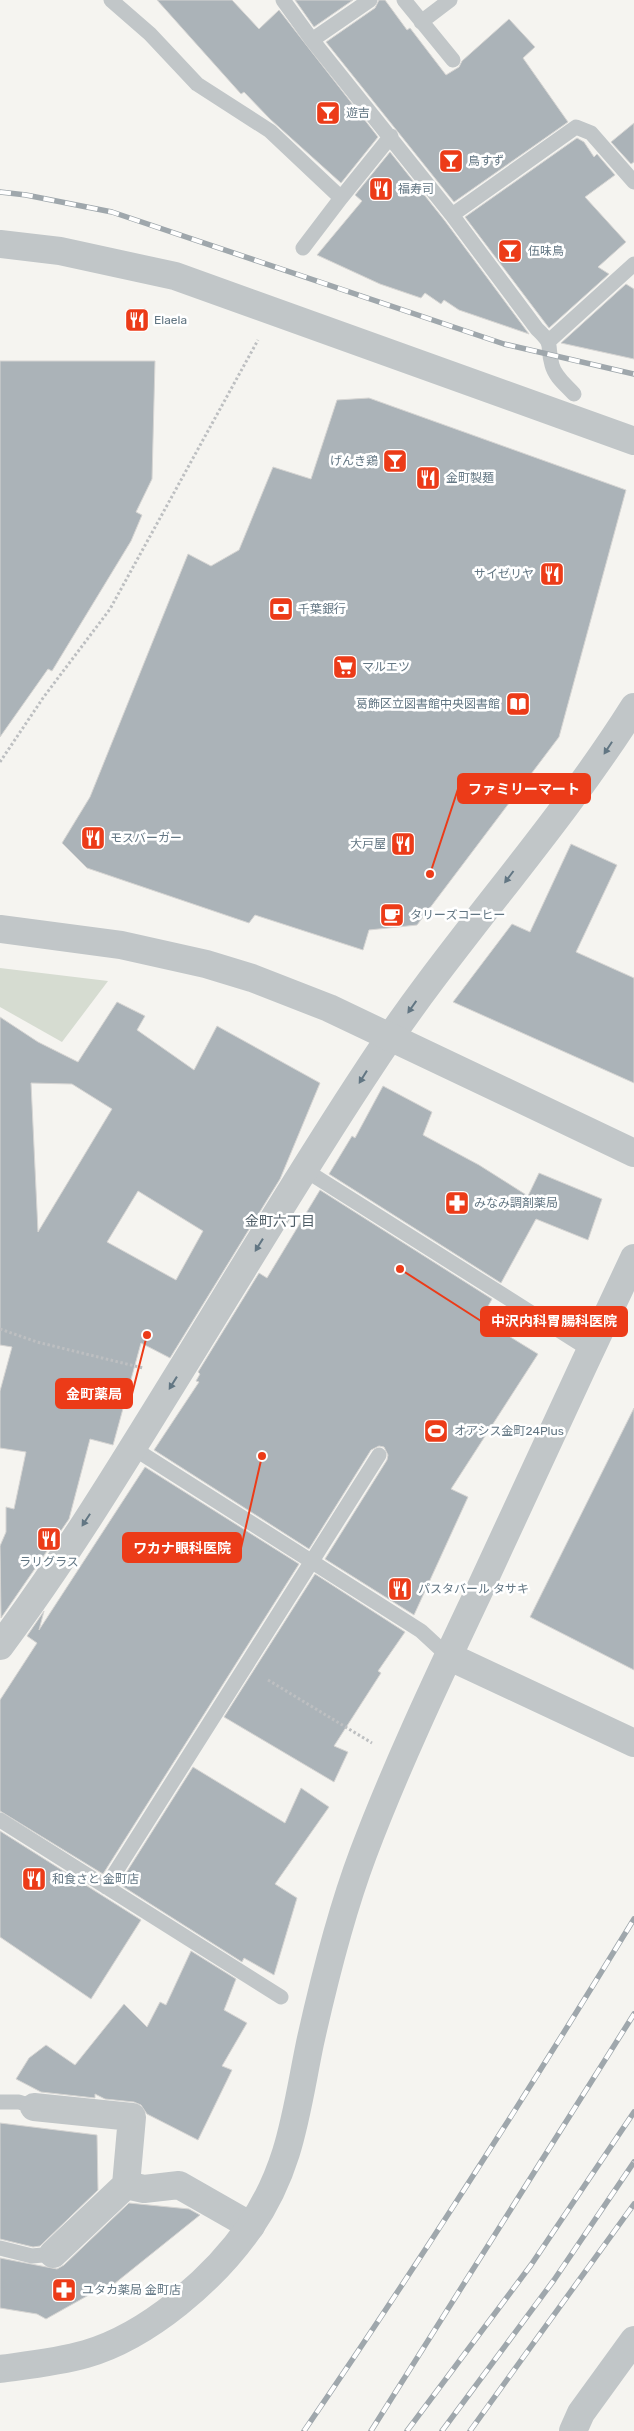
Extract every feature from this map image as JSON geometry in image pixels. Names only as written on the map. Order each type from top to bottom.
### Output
[{"type":"street","points":[[0,244],[60,251],[175,276],[634,441]]},
{"type":"street","points":[[0,1646],[37,1597],[133,1448],[369,1068],[605,754],[634,707]]},
{"type":"street","points":[[0,929],[121,945],[206,964],[252,978],[329,1008],[634,1153]]},
{"type":"street","points":[[0,2369],[36,2364],[88,2353],[125,2338],[180,2301],[230,2254],[251,2226],[273,2188],[295,2127],[310,2043],[329,1966],[361,1858],[448,1656],[634,1258]]},
{"type":"street","points":[[448,1656],[634,1744]]},
{"type":"street","points":[[34,2107],[132,2117],[126,2185],[53,2254]]},
{"type":"street","points":[[126,2185],[144,2189],[179,2185],[251,2226]]},
{"type":"street","points":[[573,2431],[581,2413],[634,2340]]},
{"type":"lane","points":[[111,0],[150,34],[197,84],[270,132],[340,198]]},
{"type":"lane","points":[[283,0],[312,40],[391,136],[452,215],[537,329],[549,341],[552,367],[559,379],[574,394]]},
{"type":"lane","points":[[312,40],[370,0]]},
{"type":"lane","points":[[404,0],[453,60]]},
{"type":"lane","points":[[422,22],[450,0]]},
{"type":"lane","points":[[452,215],[576,127],[591,133],[634,182]]},
{"type":"lane","points":[[302,248],[391,136]]},
{"type":"lane","points":[[549,341],[634,264]]},
{"type":"lane","points":[[305,1170],[590,1350]]},
{"type":"lane","points":[[133,1448],[421,1631],[448,1656]]},
{"type":"lane","points":[[106,1887],[379,1455]]},
{"type":"lane","points":[[0,1820],[281,1997]]},
{"type":"lane","points":[[0,2102],[19,2102],[34,2107]]},
{"type":"lane","points":[[0,2248],[32,2256],[53,2254]]},
{"type":"path","points":[[0,762],[43,698],[110,610],[275,312]]},
{"type":"path","points":[[0,1329],[109,1361],[178,1375]]},
{"type":"path","points":[[246,1666],[372,1743]]},
{"type":"shaded area","points":[[0,968],[108,981],[62,1042],[0,1007]]},
{"type":"building","points":[[157,0],[232,0],[259,29],[279,10],[378,137],[341,183],[270,119],[244,92],[241,94]]},
{"type":"building","points":[[295,0],[353,0],[314,27]]},
{"type":"building","points":[[379,0],[385,0],[407,30],[410,28],[446,75],[459,67],[462,61],[509,19],[535,47],[523,58],[568,122],[454,202],[326,42],[375,8]]},
{"type":"building","points":[[634,123],[634,162],[631,164],[611,142]]},
{"type":"building","points":[[577,138],[584,142],[594,157],[597,154],[615,175],[585,197],[626,242],[598,267],[609,274],[549,328],[465,217]]},
{"type":"building","points":[[390,152],[445,221],[529,334],[459,310],[444,300],[441,304],[425,293],[421,298],[380,284],[317,255],[362,201],[355,195]]},
{"type":"building","points":[[626,284],[634,289],[634,359],[561,343]]},
{"type":"building","points":[[0,361],[155,361],[152,479],[136,512],[142,515],[131,541],[52,671],[48,669],[0,737]]},
{"type":"building","points":[[369,398],[626,490],[559,737],[417,925],[369,930],[363,950],[255,915],[249,923],[87,868],[62,843],[90,797],[188,554],[211,566],[239,550],[273,467],[311,479],[337,400]]},
{"type":"building","points":[[571,844],[617,865],[576,952],[634,978],[634,1083],[453,1002],[512,924],[530,932]]},
{"type":"building","points":[[117,1002],[145,1016],[137,1030],[194,1070],[217,1026],[320,1083],[280,1179],[170,1358],[141,1343],[113,1445],[90,1439],[69,1519],[1,1618],[0,1546],[6,1532],[6,1507],[14,1509],[26,1452],[0,1448],[0,1391],[12,1347],[0,1345],[0,1017],[38,1042],[78,1062]],"holes":[[[31,1083],[72,1084],[112,1109],[38,1232]],[[138,1191],[203,1231],[176,1280],[107,1242]]]},
{"type":"building","points":[[383,1086],[432,1112],[423,1135],[479,1165],[528,1196],[539,1173],[602,1199],[588,1240],[536,1219],[501,1283],[329,1174],[352,1136],[355,1138]]},
{"type":"building","points":[[320,1190],[492,1299],[481,1319],[538,1354],[451,1489],[468,1497],[414,1615],[325,1559],[387,1460],[388,1455],[384,1447],[379,1446],[371,1450],[309,1549],[154,1450],[199,1382],[196,1381],[200,1374],[198,1372],[259,1273],[267,1278]]},
{"type":"building","points":[[634,1408],[634,1670],[530,1617]]},
{"type":"building","points":[[145,1467],[299,1564],[103,1874],[0,1811],[0,1700],[37,1643],[27,1636],[44,1611],[39,1630]]},
{"type":"building","points":[[315,1574],[405,1632],[378,1671],[381,1673],[334,1746],[348,1752],[334,1782],[224,1717]]},
{"type":"building","points":[[193,1767],[285,1823],[301,1788],[329,1807],[275,1884],[297,1898],[274,1975],[244,1958],[242,1962],[119,1884]]},
{"type":"building","name":"和食さと 金町店","points":[[0,1831],[141,1920],[91,1999],[0,1937]]},
{"type":"building","points":[[191,1951],[236,1979],[224,2010],[247,2023],[222,2066],[232,2070],[198,2140],[147,2114],[141,2105],[134,2102],[105,2099],[95,2094],[95,2098],[41,2092],[16,2079],[29,2058],[46,2045],[75,2065],[124,2004],[147,2027],[160,2002],[166,2005]]},
{"type":"building","points":[[0,2123],[97,2135],[98,2190],[40,2246],[33,2247],[0,2239]]},
{"type":"building","points":[[129,2203],[189,2209],[200,2215],[109,2288],[103,2287],[46,2319],[37,2314],[0,2308],[0,2258],[57,2269],[64,2265]]},
{"type":"railway","points":[[0,192],[26,195],[112,212],[504,344],[634,374]]},
{"type":"railway","points":[[304,2431],[472,2177],[634,1919]]},
{"type":"railway","points":[[371,2431],[634,2014]]},
{"type":"railway","points":[[407,2431],[531,2265],[634,2112]]},
{"type":"railway","points":[[442,2431],[554,2280],[634,2162]]},
{"type":"railway","points":[[470,2431],[634,2204]]},
{"type":"place","name":"遊吉","points":[[328,113]]},
{"type":"place","name":"鳥すず","points":[[451,161]]},
{"type":"place","name":"福寿司","points":[[381,189]]},
{"type":"place","name":"伍味鳥","points":[[510,251]]},
{"type":"place","name":"Elaela","points":[[137,320]]},
{"type":"place","name":"げんき鶏","points":[[395,461]]},
{"type":"place","name":"金町製麺","points":[[428,478]]},
{"type":"place","name":"サイゼリヤ","points":[[552,574]]},
{"type":"place","name":"千葉銀行","points":[[281,609]]},
{"type":"place","name":"マルエツ","points":[[345,667]]},
{"type":"place","name":"葛飾区立図書館中央図書館","points":[[518,704]]},
{"type":"place","name":"モスバーガー","points":[[93,838]]},
{"type":"place","name":"大戸屋","points":[[403,844]]},
{"type":"place","name":"ファミリーマート","points":[[430,874]]},
{"type":"place","name":"タリーズコーヒー","points":[[392,915]]},
{"type":"place","name":"みなみ調剤薬局","points":[[457,1203]]},
{"type":"place","name":"中沢内科胃腸科医院","points":[[400,1269]]},
{"type":"place","name":"金町薬局","points":[[147,1335]]},
{"type":"place","name":"オアシス金町24Plus","points":[[436,1431]]},
{"type":"place","name":"ワカナ眼科医院","points":[[262,1456]]},
{"type":"place","name":"ラリグラス","points":[[49,1539]]},
{"type":"place","name":"パスタバール タサキ","points":[[400,1589]]},
{"type":"place","name":"和食さと 金町店","points":[[34,1879]]},
{"type":"place","name":"ユタカ薬局 金町店","points":[[64,2290]]},
{"type":"district","name":"金町六丁目","points":[[280,1221]]}]
